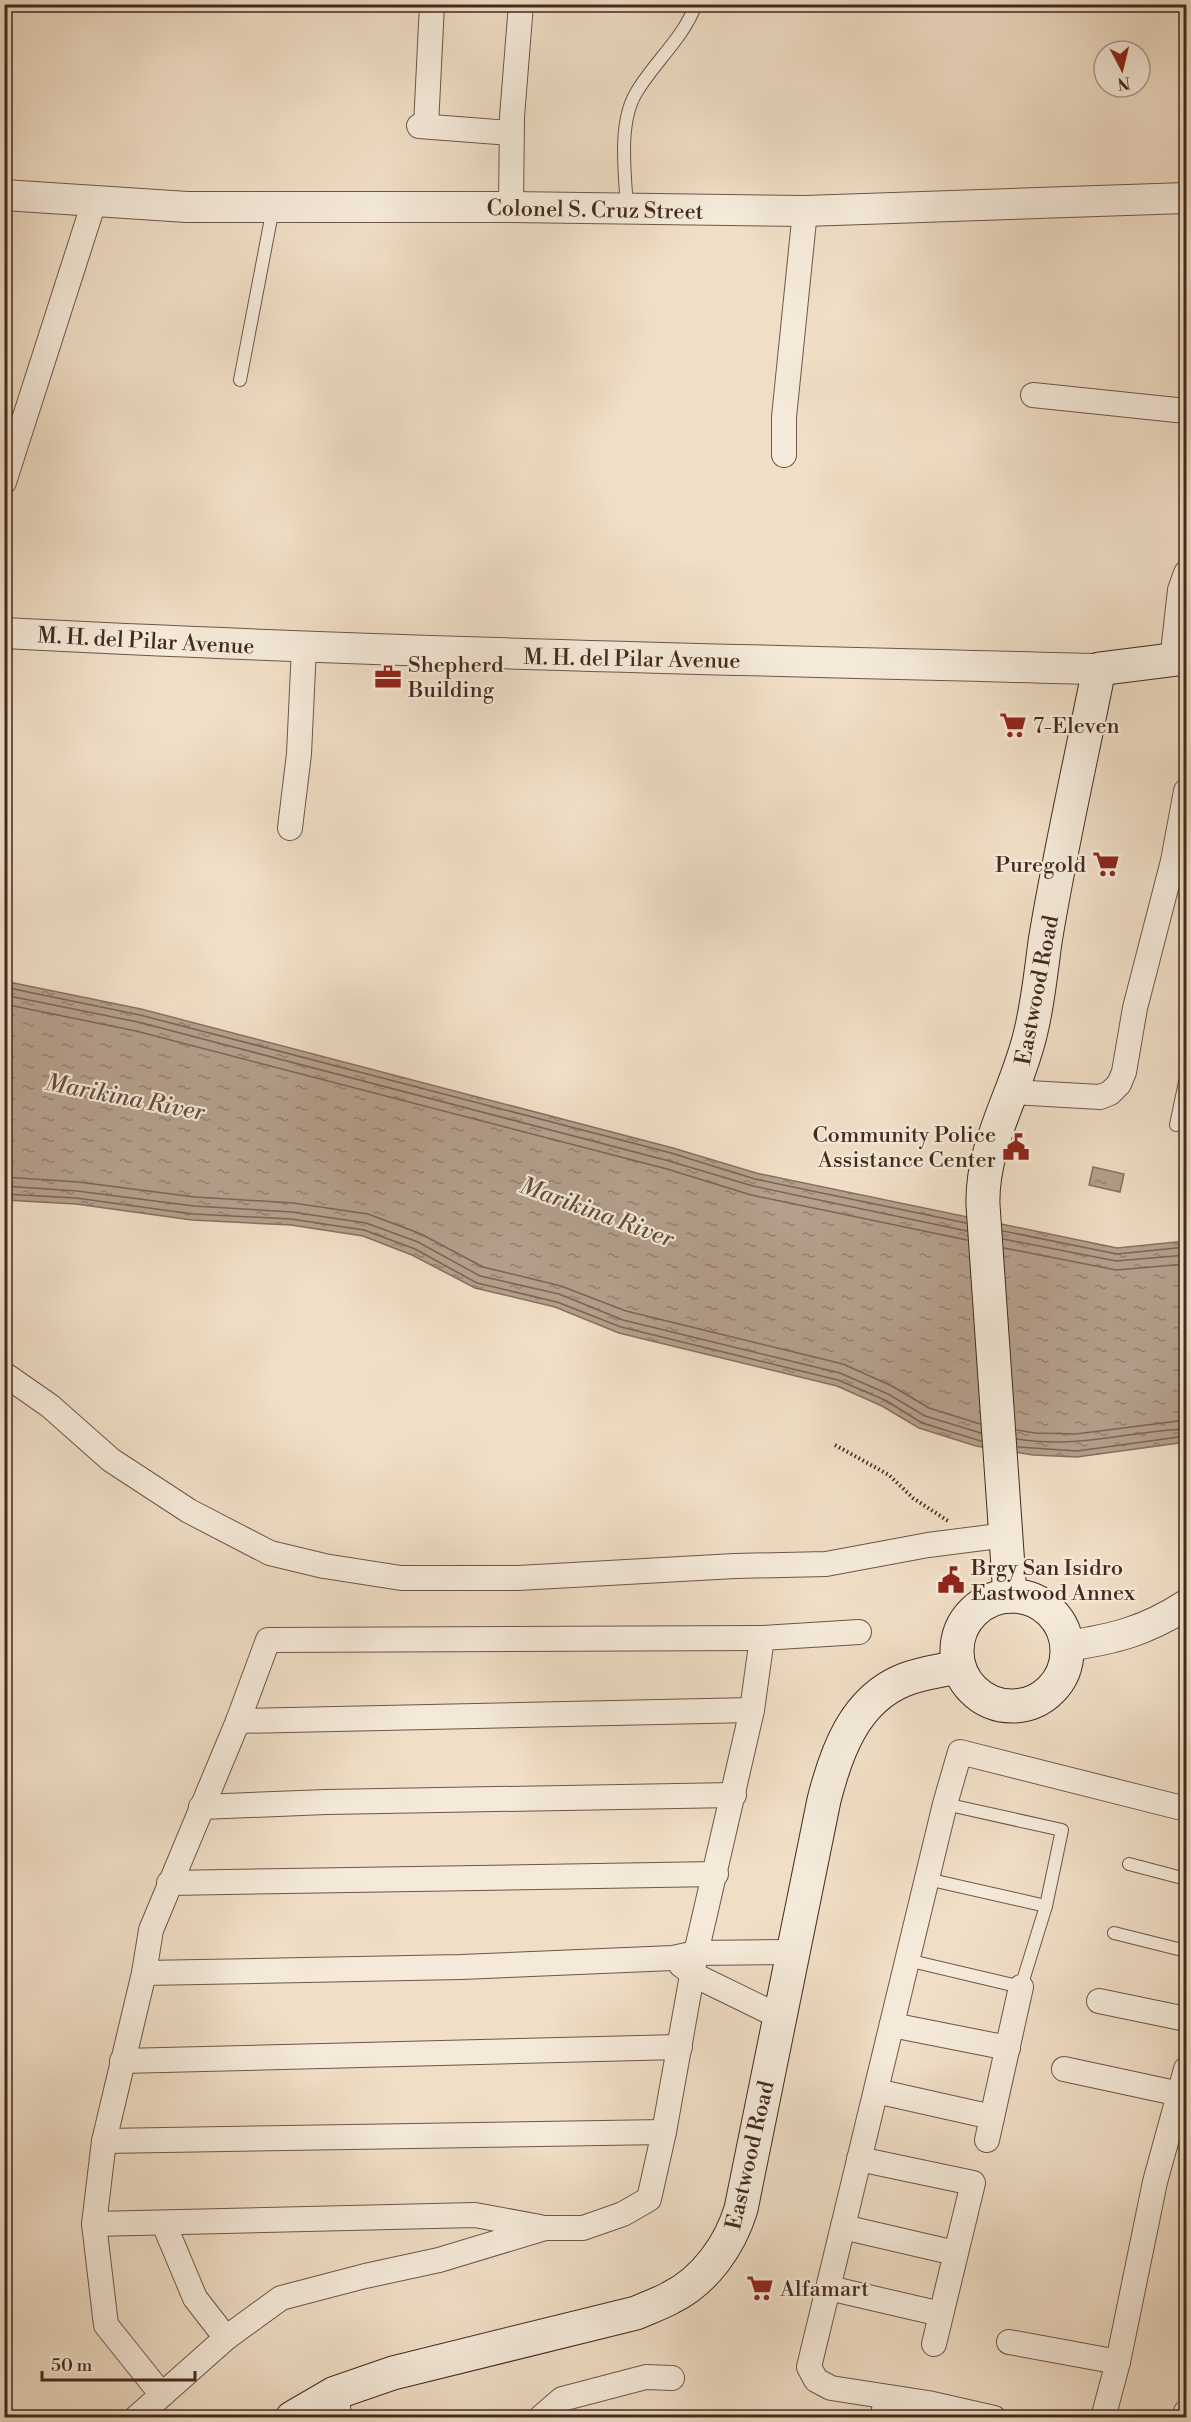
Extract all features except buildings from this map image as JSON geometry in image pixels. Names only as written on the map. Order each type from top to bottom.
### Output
[{"type":"main road","name":"M. H. del Pilar Avenue","points":[[1099,669],[1179,660]]},
{"type":"main road","name":"Eastwood Road","points":[[1011,1596],[983,1205],[983,1176],[986,1161],[1013,1092],[1031,1032],[1048,930],[1099,669]]},
{"type":"main road","points":[[1011,1596],[1037,1602],[1049,1610],[1058,1620],[1067,1646],[1063,1674],[1055,1686],[1033,1703],[1019,1706],[1004,1706],[978,1695],[968,1686],[958,1667],[957,1643],[961,1629],[970,1616],[988,1602],[1011,1596]]},
{"type":"main road","name":"Eastwood Road","points":[[292,2418],[337,2405],[393,2373],[636,2313],[672,2298],[693,2283],[723,2249],[734,2231],[747,2183],[824,1800],[832,1768],[845,1736],[867,1707],[885,1691],[903,1680],[958,1667]]},
{"type":"street","points":[[432,4],[422,126],[511,133]]},
{"type":"street","points":[[511,207],[511,133],[521,4]]},
{"type":"street","name":"Colonel S. Cruz Street","points":[[4,195],[95,199],[187,207],[511,207],[805,211],[1186,198]]},
{"type":"street","points":[[4,482],[95,199]]},
{"type":"street","points":[[784,455],[784,417],[790,376],[805,211]]},
{"type":"street","points":[[1034,395],[1186,411]]},
{"type":"street","points":[[1179,660],[1180,590],[1186,573]]},
{"type":"street","name":"M. H. del Pilar Avenue","points":[[4,633],[304,647],[1099,669]]},
{"type":"street","points":[[290,828],[299,754],[304,647]]},
{"type":"street","points":[[1013,1092],[1100,1097],[1110,1093],[1119,1084],[1124,1072],[1135,1008],[1173,861],[1186,791]]},
{"type":"street","points":[[4,1374],[50,1406],[111,1460],[189,1511],[270,1553],[324,1566],[401,1578],[518,1578],[735,1566],[826,1564],[928,1545],[1006,1535]]},
{"type":"street","points":[[1067,1646],[1126,1636],[1149,1627],[1186,1605]]},
{"type":"street","points":[[162,2395],[106,2325],[93,2224],[104,2141],[144,1973],[151,1930],[238,1721],[268,1640],[762,1638],[859,1632]]},
{"type":"street","points":[[93,2224],[475,2215],[544,2228],[583,2228],[624,2214],[649,2199],[664,2132],[695,1964],[752,1710],[762,1638]]},
{"type":"street","points":[[238,1721],[752,1710]]},
{"type":"street","points":[[994,2418],[885,2407],[831,2388],[816,2380],[809,2367],[945,1804],[960,1752],[1186,1809]]},
{"type":"street","points":[[201,1807],[338,1802],[734,1795]]},
{"type":"street","points":[[169,1884],[716,1874]]},
{"type":"street","points":[[695,1964],[792,1952]]},
{"type":"street","points":[[144,1973],[461,1967],[673,1958],[695,1964],[780,2018]]},
{"type":"street","points":[[876,2091],[989,2128],[1021,1987]]},
{"type":"street","points":[[1099,2001],[1186,2019]]},
{"type":"street","points":[[892,2025],[1008,2048]]},
{"type":"street","points":[[122,2061],[680,2047]]},
{"type":"street","points":[[1064,2069],[1180,2094]]},
{"type":"street","points":[[1103,2418],[1118,2362],[1141,2244],[1186,2070]]},
{"type":"street","points":[[104,2141],[664,2132]]},
{"type":"street","points":[[859,2159],[973,2183],[934,2344]]},
{"type":"street","points":[[164,2224],[195,2298],[226,2338]]},
{"type":"street","points":[[843,2227],[955,2253]]},
{"type":"street","points":[[136,2418],[226,2338],[281,2298],[439,2260],[544,2228]]},
{"type":"street","points":[[829,2288],[941,2314]]},
{"type":"street","points":[[1009,2342],[1118,2362]]},
{"type":"street","points":[[540,2418],[562,2399],[646,2377],[672,2378]]},
{"type":"street","points":[[1185,2418],[1186,2412]]},
{"type":"lane","points":[[628,209],[624,153],[630,106],[634,95],[672,46],[696,4]]},
{"type":"lane","points":[[240,380],[273,207]]},
{"type":"lane","points":[[1176,1125],[1186,1077]]},
{"type":"lane","points":[[907,1960],[1021,1987],[1046,1906],[1062,1830],[945,1804]]},
{"type":"lane","points":[[1129,1864],[1186,1879]]},
{"type":"lane","points":[[927,1879],[1046,1906]]},
{"type":"lane","points":[[1114,1933],[1186,1951]]},
{"type":"path","points":[[835,1445],[889,1475],[913,1498],[951,1522]]},
{"type":"water","name":"Marikina River","points":[[4,981],[141,1009],[673,1148],[756,1173],[1117,1248],[1186,1241],[1186,1442],[1077,1457],[1033,1455],[976,1446],[919,1428],[882,1406],[837,1386],[619,1333],[555,1307],[475,1288],[412,1255],[363,1236],[291,1225],[192,1220],[76,1204],[5,1200]]},
{"type":"water","points":[[1093,1167],[1124,1174],[1120,1192],[1089,1185]]},
{"type":"place","name":"Shepherd Building","points":[[388,677]]},
{"type":"place","name":"7-Eleven","points":[[1013,725]]},
{"type":"place","name":"Puregold","points":[[1106,864]]},
{"type":"place","name":"Community Police Assistance Center","points":[[1016,1147]]},
{"type":"place","name":"Brgy San Isidro Eastwood Annex","points":[[951,1580]]},
{"type":"place","name":"Alfamart","points":[[760,2288]]}]
